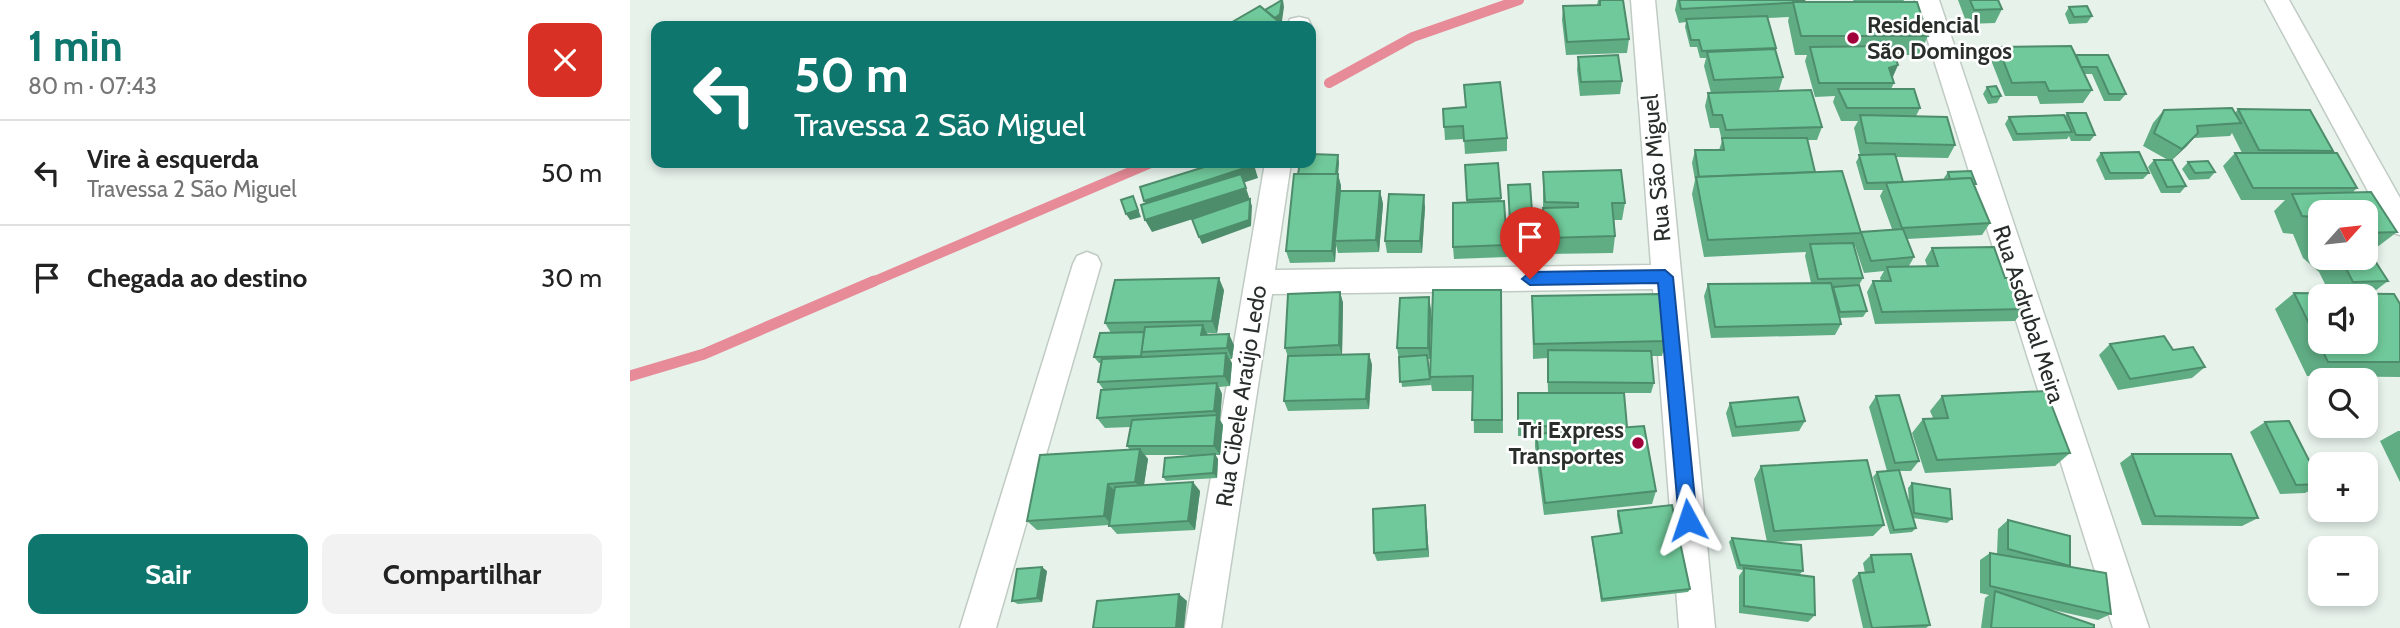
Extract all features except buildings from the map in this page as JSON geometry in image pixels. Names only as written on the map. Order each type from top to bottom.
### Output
[{"type":"street","name":"Rua São Miguel","points":[[1643,0],[1665,277],[1698,628]]},
{"type":"street","name":"Rua Asdrubal Meira","points":[[1927,0],[2131,628]]},
{"type":"street","points":[[2277,0],[2400,224]]},
{"type":"street","name":"Rua Cibele Araújo Ledo","points":[[1203,628],[1277,168]]},
{"type":"street","points":[[978,628],[1087,264]]},
{"type":"street","points":[[1260,282],[1665,277]]},
{"type":"waterway","points":[[1329,83],[1413,37],[1519,0]]},
{"type":"waterway","points":[[870,283],[1139,168]]},
{"type":"waterway","points":[[630,376],[704,354],[874,281]]},
{"type":"place","name":"Residencial São Domingos","points":[[1853,38]]},
{"type":"place","name":"Tri Express Transportes","points":[[1638,443]]},
{"type":"route","points":[[1530,279],[1665,277],[1688,520]]}]
